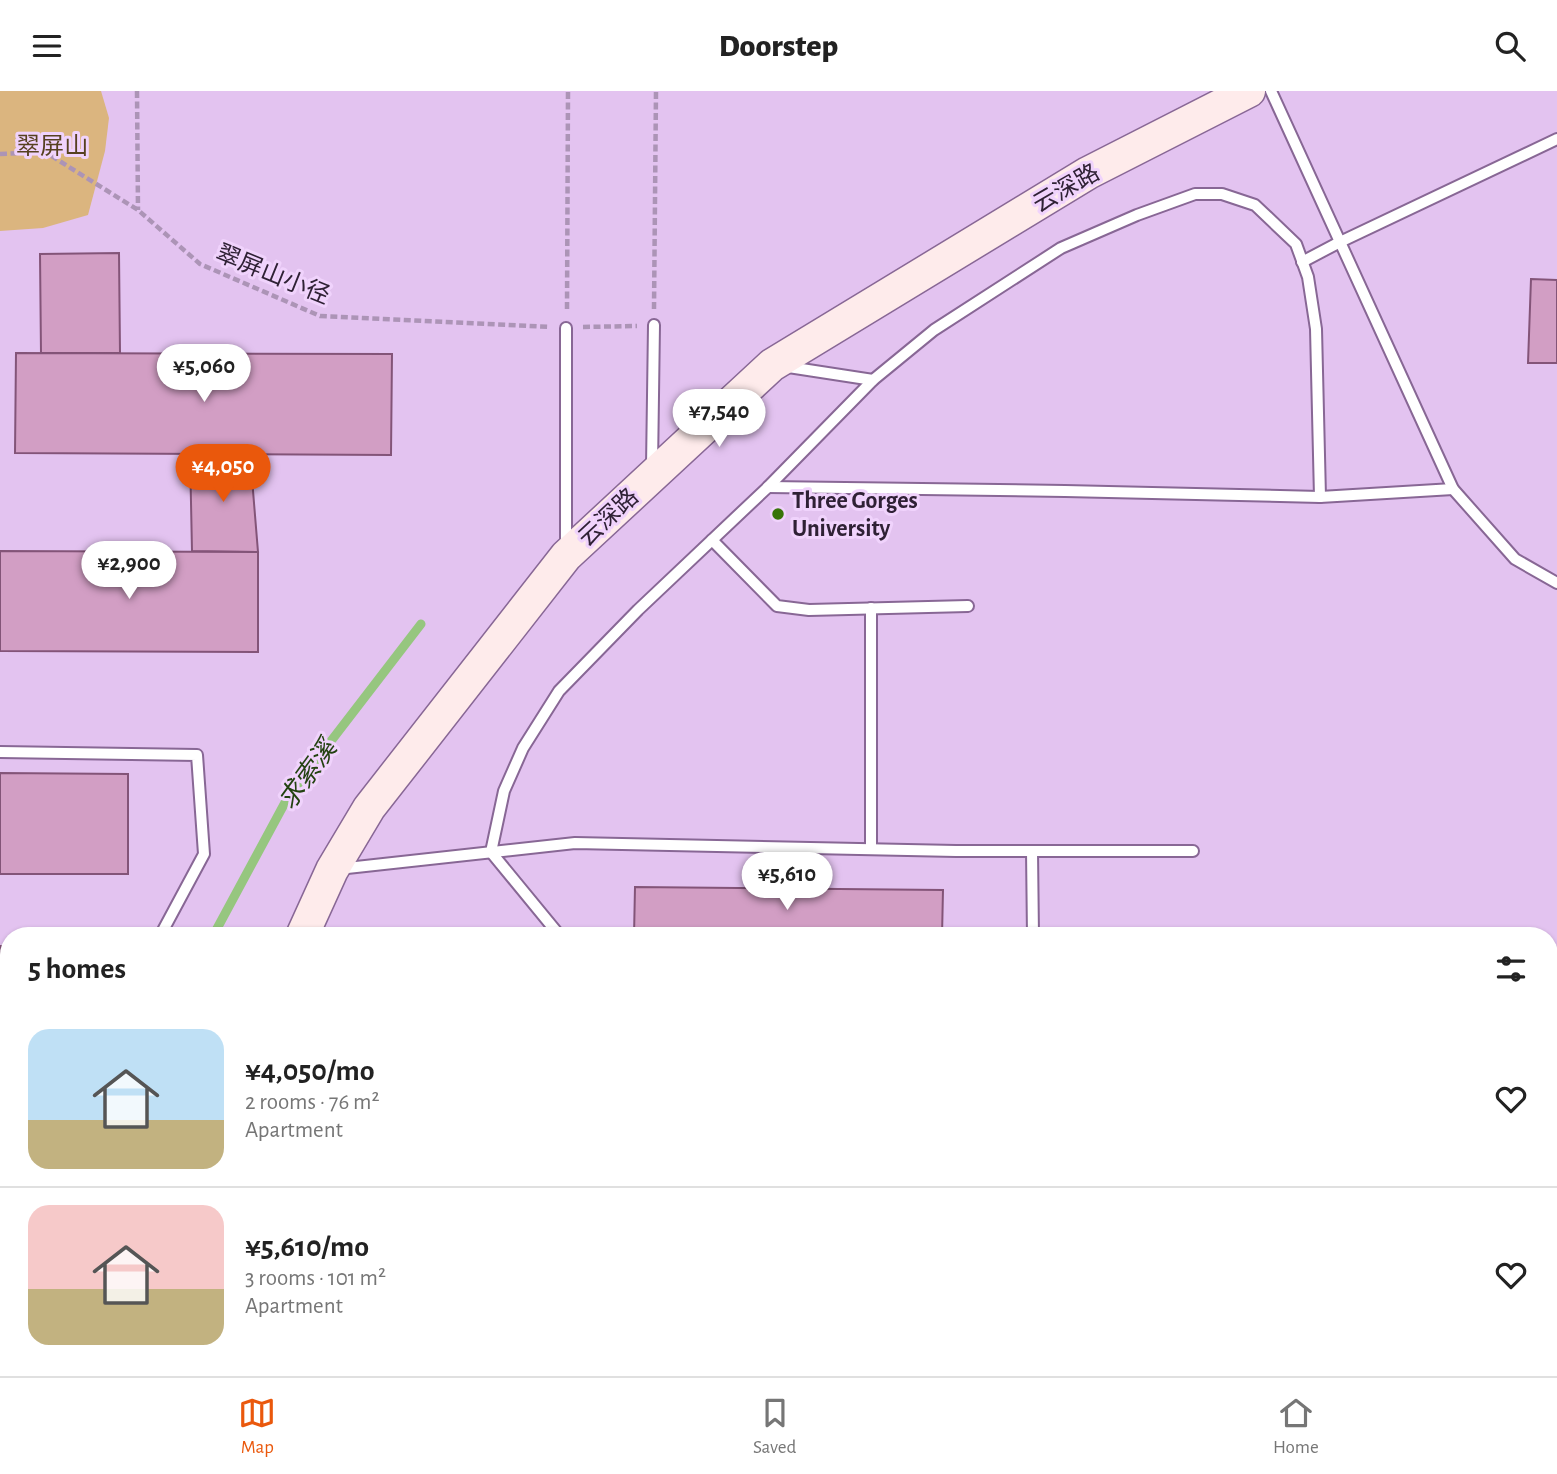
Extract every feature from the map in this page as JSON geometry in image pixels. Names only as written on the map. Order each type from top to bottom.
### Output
[{"type":"street","name":"云深路","points":[[306,927],[332,870],[369,808],[566,556],[772,365],[1088,173],[1249,91]]},
{"type":"lane","points":[[1271,91],[1452,489],[1515,559],[1557,583]]},
{"type":"lane","points":[[1302,262],[1557,139]]},
{"type":"lane","points":[[491,852],[504,791],[523,748],[559,691],[638,610],[768,487],[873,380],[934,330],[1061,248],[1137,215],[1195,194],[1222,194],[1255,205],[1296,244],[1308,277],[1316,329],[1320,497]]},
{"type":"lane","points":[[652,475],[654,325]]},
{"type":"lane","points":[[566,328],[566,556]]},
{"type":"lane","points":[[772,365],[873,380]]},
{"type":"lane","points":[[768,487],[1320,497],[1452,489]]},
{"type":"lane","points":[[712,540],[777,607],[808,610],[968,605]]},
{"type":"lane","points":[[871,608],[871,849]]},
{"type":"lane","points":[[0,751],[197,755],[204,853],[165,927]]},
{"type":"lane","points":[[332,870],[575,843],[871,849],[1193,851]]},
{"type":"lane","points":[[1032,851],[1033,927]]},
{"type":"lane","points":[[491,852],[553,927]]},
{"type":"path","points":[[137,91],[138,210]]},
{"type":"path","points":[[566,328],[568,91]]},
{"type":"path","points":[[654,325],[656,91]]},
{"type":"path","name":"翠屏山小径","points":[[0,154],[46,152],[138,210],[200,264],[320,316],[566,328],[654,325]]},
{"type":"shaded area","name":"Three Gorges University","points":[[0,91],[1557,91],[1557,927],[0,927]]},
{"type":"green space","name":"翠屏山","points":[[0,91],[101,91],[109,118],[105,151],[88,215],[43,228],[0,231]]},
{"type":"building","points":[[119,253],[120,353],[41,353],[40,254]]},
{"type":"building","points":[[1531,279],[1557,280],[1557,363],[1528,363]]},
{"type":"building","points":[[16,353],[392,354],[391,455],[15,453]]},
{"type":"building","points":[[190,454],[250,454],[258,552],[192,551]]},
{"type":"building","points":[[0,551],[258,552],[258,652],[0,651]]},
{"type":"building","points":[[0,773],[128,774],[128,874],[0,874]]},
{"type":"building","points":[[635,887],[943,890],[942,927],[634,927]]},
{"type":"waterway","name":"求索溪","points":[[218,927],[288,797],[421,624]]},
{"type":"place","name":"Three Gorges University","points":[[778,514]]}]
